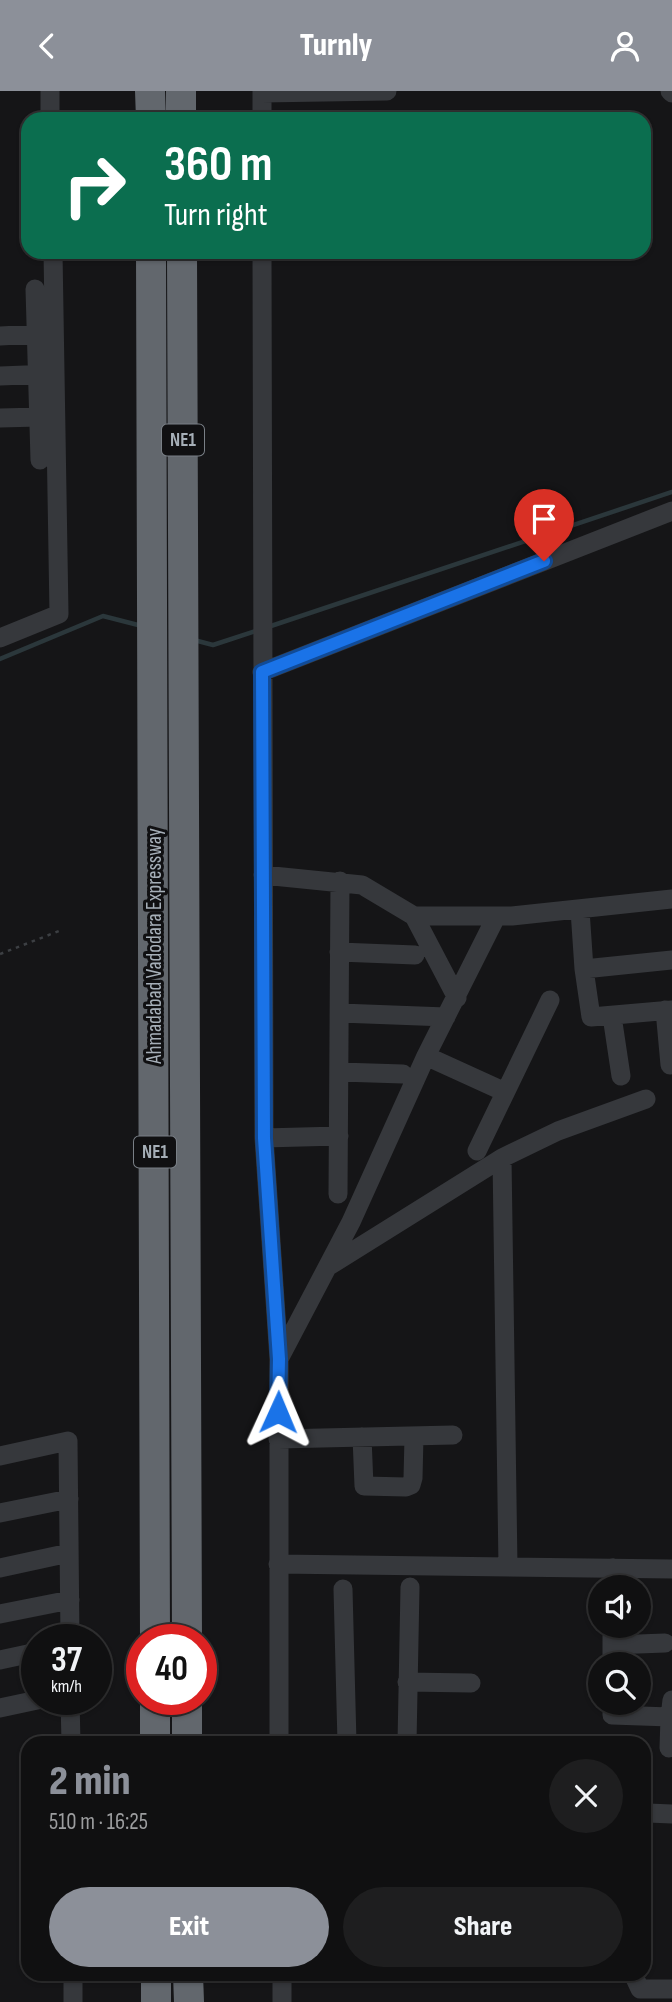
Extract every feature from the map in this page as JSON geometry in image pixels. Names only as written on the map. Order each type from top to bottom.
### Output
[{"type":"highway","points":[[150,91],[150,112]]},
{"type":"highway","points":[[181,91],[181,112]]},
{"type":"highway","name":"Ahmadabad Vadodara Expressway","points":[[151,259],[155,1624]]},
{"type":"highway","name":"Ahmadabad Vadodara Expressway","points":[[182,259],[187,1624]]},
{"type":"highway","points":[[155,1715],[155,1736]]},
{"type":"highway","points":[[187,1715],[187,1736]]},
{"type":"highway","points":[[156,1981],[156,2002]]},
{"type":"highway","points":[[188,1981],[189,2002]]},
{"type":"street","points":[[50,91],[50,112]]},
{"type":"street","points":[[262,112],[262,92],[387,91]]},
{"type":"street","points":[[40,460],[39,417],[46,375],[53,259]]},
{"type":"street","points":[[262,259],[264,1138],[279,1359],[279,1736]]},
{"type":"street","points":[[0,638],[59,614],[46,375],[36,334],[35,289]]},
{"type":"street","points":[[0,337],[36,334]]},
{"type":"street","points":[[0,376],[46,375]]},
{"type":"street","points":[[0,418],[39,417]]},
{"type":"street","points":[[262,672],[672,511]]},
{"type":"street","points":[[263,875],[362,885],[414,916],[496,917],[672,899]]},
{"type":"street","points":[[338,1194],[340,881]]},
{"type":"street","points":[[580,910],[591,1017],[669,1010],[670,1065]]},
{"type":"street","points":[[414,916],[457,998]]},
{"type":"street","points":[[279,1359],[328,1267],[426,1056],[496,917]]},
{"type":"street","points":[[339,952],[415,955]]},
{"type":"street","points":[[584,969],[672,960]]},
{"type":"street","points":[[477,1151],[551,1000]]},
{"type":"street","points":[[340,1013],[446,1017]]},
{"type":"street","points":[[612,1016],[621,1076]]},
{"type":"street","points":[[426,1056],[505,1092]]},
{"type":"street","points":[[340,1072],[403,1074]]},
{"type":"street","points":[[328,1267],[502,1158],[558,1131],[646,1099]]},
{"type":"street","points":[[264,1138],[339,1136]]},
{"type":"street","points":[[502,1158],[508,1567]]},
{"type":"street","points":[[278,1439],[453,1436]]},
{"type":"street","points":[[362,1437],[364,1486],[406,1487],[411,1485],[413,1478],[414,1437]]},
{"type":"street","points":[[0,1456],[68,1441],[70,1624]]},
{"type":"street","points":[[0,1513],[69,1499]]},
{"type":"street","points":[[0,1568],[69,1553]]},
{"type":"street","points":[[278,1564],[508,1567],[591,1575]]},
{"type":"street","points":[[627,1575],[672,1569]]},
{"type":"street","points":[[407,1736],[410,1587]]},
{"type":"street","points":[[343,1589],[347,1736]]},
{"type":"street","points":[[0,1614],[70,1601]]},
{"type":"street","points":[[612,1645],[666,1643]]},
{"type":"street","points":[[0,1660],[21,1655]]},
{"type":"street","points":[[407,1682],[471,1683]]},
{"type":"street","points":[[0,1708],[21,1703]]},
{"type":"street","points":[[651,1711],[671,1709],[669,1748]]},
{"type":"street","points":[[71,1715],[71,1736]]},
{"type":"street","points":[[651,1813],[672,1814]]},
{"type":"street","points":[[73,1981],[73,2002]]},
{"type":"street","points":[[282,1981],[282,2002]]},
{"type":"street","points":[[636,1981],[640,1989],[672,1989]]},
{"type":"path","points":[[0,954],[59,932]]},
{"type":"waterway","points":[[268,627],[672,492]]},
{"type":"waterway","points":[[0,659],[103,616],[142,626]]},
{"type":"waterway","points":[[194,640],[213,645],[256,631]]},
{"type":"route","points":[[278,1412],[279,1359],[264,1138],[262,672],[544,561]]}]
